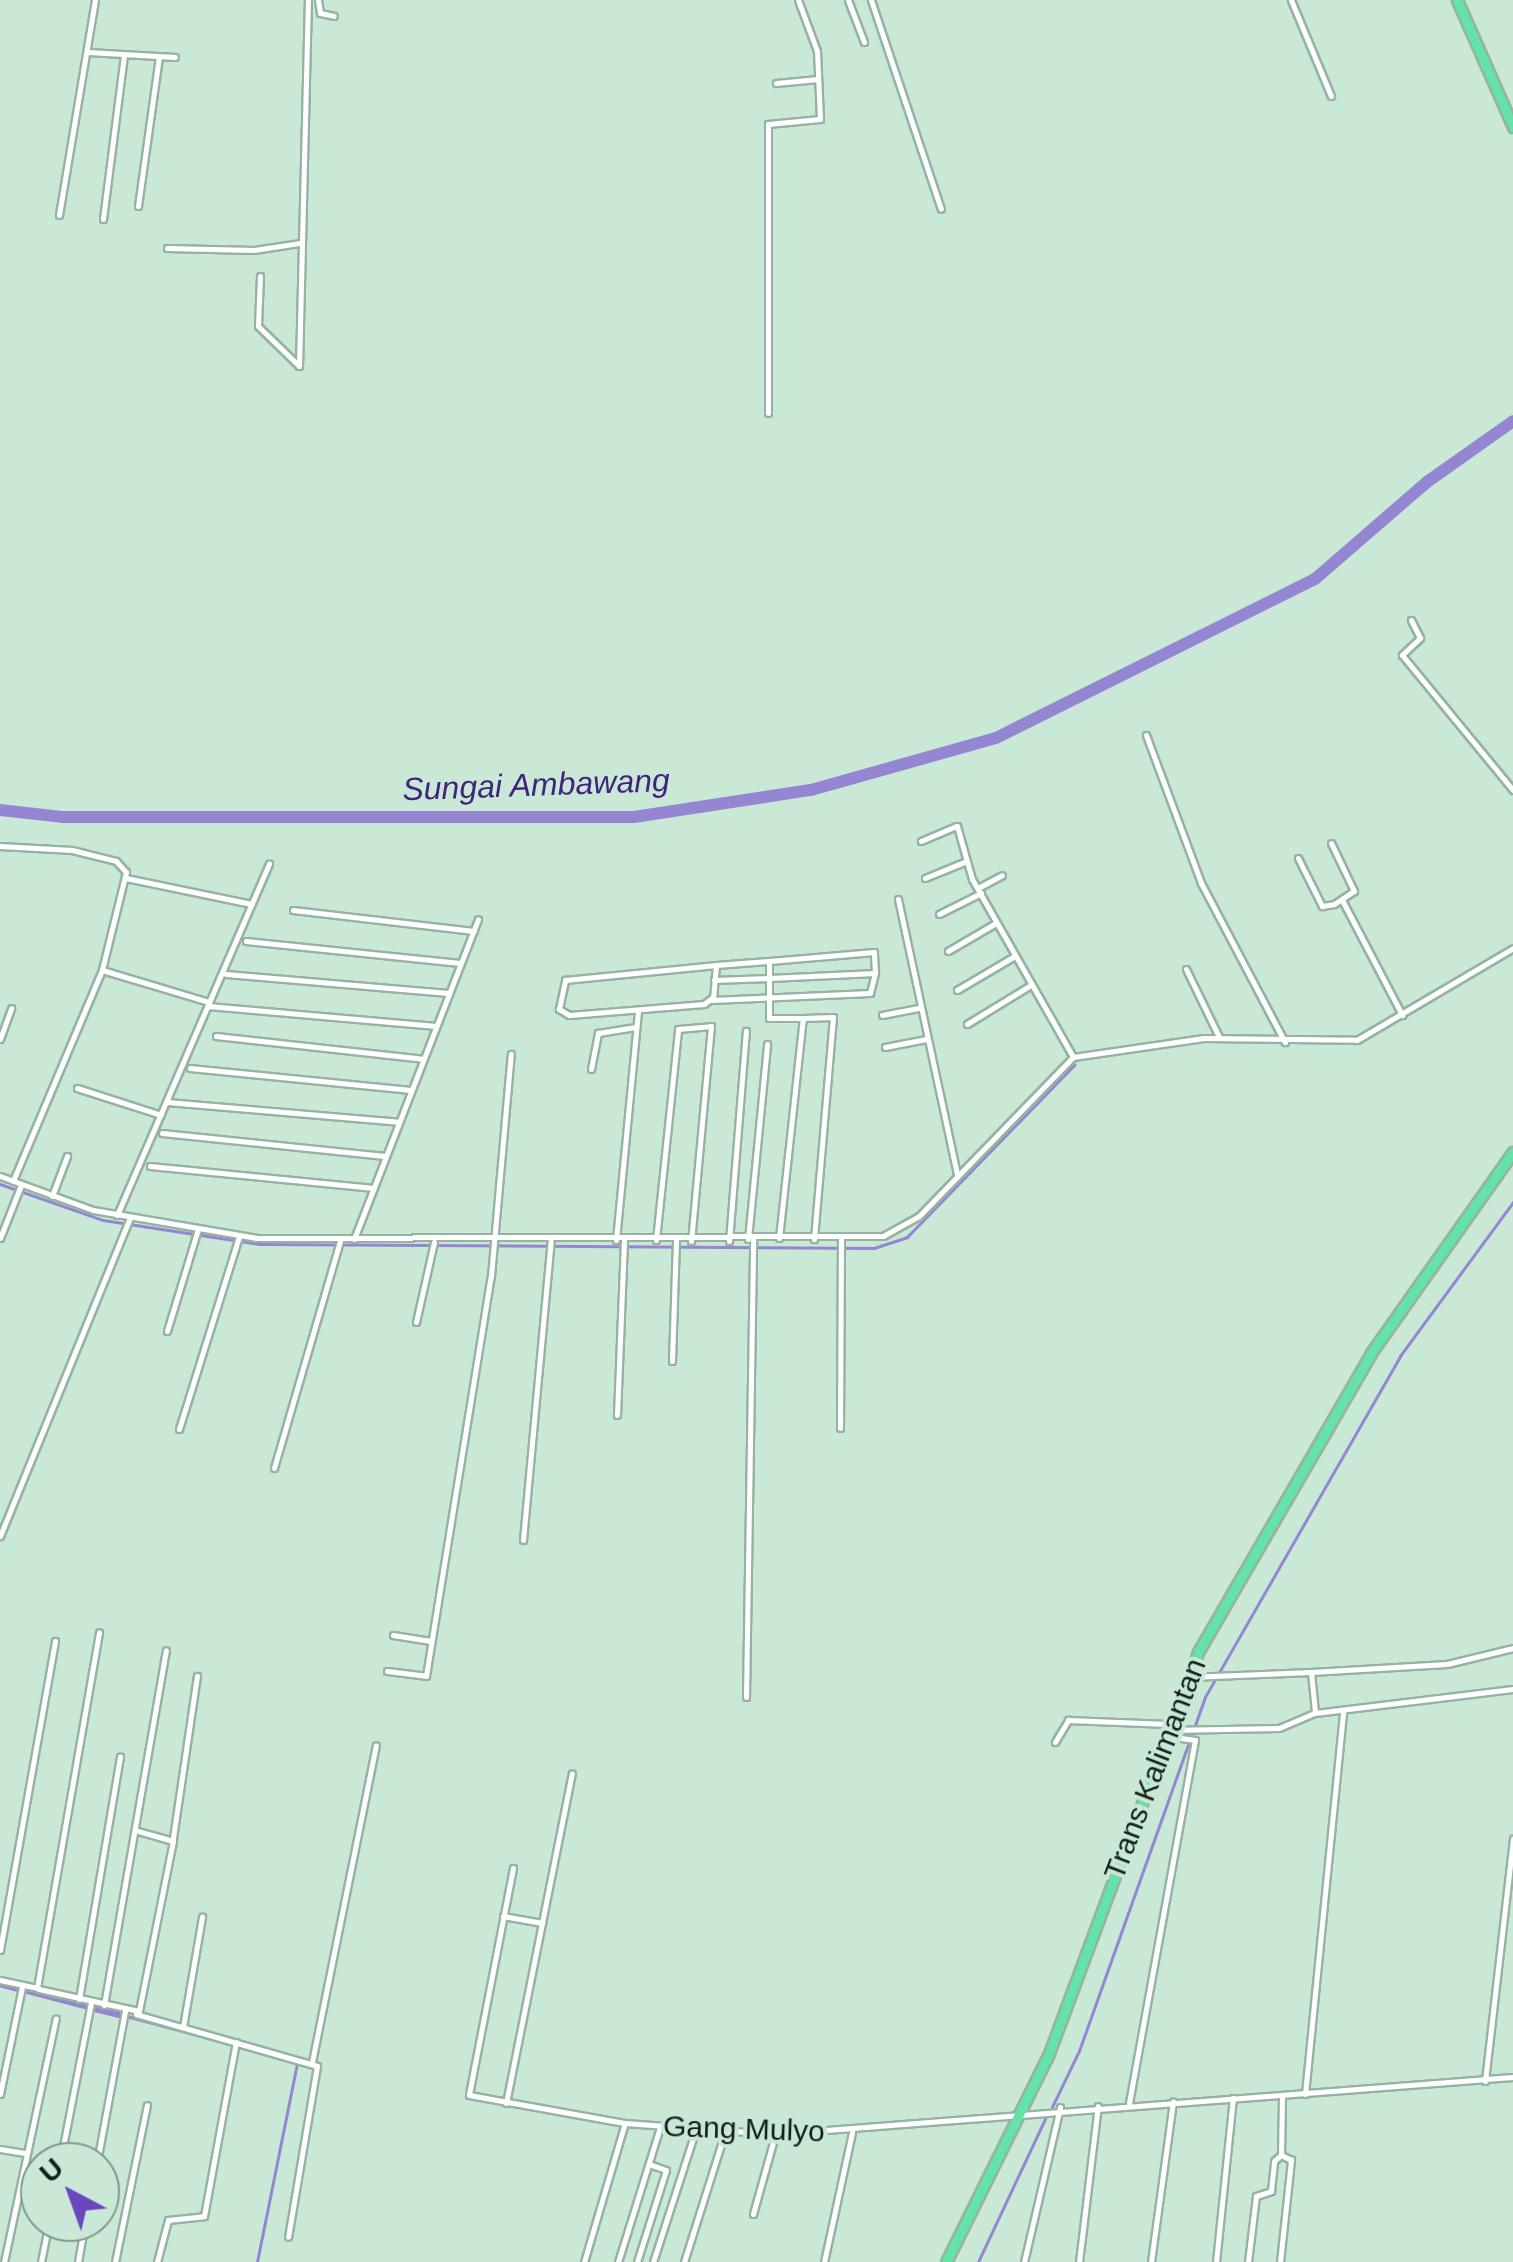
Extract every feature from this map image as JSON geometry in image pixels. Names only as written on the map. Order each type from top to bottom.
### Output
[{"type":"highway","points":[[1456,0],[1513,128]]},
{"type":"highway","name":"Trans Kalimantan","points":[[946,2262],[1060,2025],[1186,1677],[1370,1353],[1513,1152]]},
{"type":"street","points":[[59,215],[95,0]]},
{"type":"street","points":[[260,276],[258,326],[299,366],[308,0]]},
{"type":"street","points":[[318,0],[320,13],[334,16]]},
{"type":"street","points":[[768,413],[768,124],[820,119],[817,51],[798,0]]},
{"type":"street","points":[[848,0],[864,42]]},
{"type":"street","points":[[872,0],[941,209]]},
{"type":"street","points":[[1291,0],[1331,96]]},
{"type":"street","points":[[88,52],[175,57]]},
{"type":"street","points":[[103,219],[124,56]]},
{"type":"street","points":[[138,206],[159,57]]},
{"type":"street","points":[[776,83],[818,79]]},
{"type":"street","points":[[166,248],[254,250],[300,243]]},
{"type":"street","points":[[1410,620],[1420,638],[1402,655],[1513,790]]},
{"type":"street","points":[[1146,735],[1201,883],[1284,1042]]},
{"type":"street","points":[[922,841],[957,826],[964,862],[1013,957],[1073,1057]]},
{"type":"street","points":[[1298,858],[1322,906],[1342,900],[1354,891],[1331,843]]},
{"type":"street","points":[[0,846],[108,858],[124,868],[126,878],[102,970],[13,1181]]},
{"type":"street","points":[[926,878],[964,862]]},
{"type":"street","points":[[117,1215],[269,863]]},
{"type":"street","points":[[939,914],[1002,875]]},
{"type":"street","points":[[126,878],[252,904]]},
{"type":"street","points":[[898,899],[957,1175]]},
{"type":"street","points":[[1342,900],[1402,1015]]},
{"type":"street","points":[[293,910],[474,930]]},
{"type":"street","points":[[354,1240],[478,919]]},
{"type":"street","points":[[948,950],[996,923]]},
{"type":"street","points":[[246,942],[460,963]]},
{"type":"street","points":[[0,1176],[117,1215],[240,1236],[495,1246],[656,1240],[676,1246],[691,1241],[729,1240],[814,1239],[841,1243],[899,1231],[1073,1057],[1219,1038],[1284,1042],[1357,1040],[1513,948]]},
{"type":"street","points":[[869,951],[876,974],[873,993],[712,1000],[638,1010],[563,1014],[560,985],[716,965],[869,951]]},
{"type":"street","points":[[956,990],[1013,957]]},
{"type":"street","points":[[769,962],[769,1018],[836,1019],[814,1239]]},
{"type":"street","points":[[712,1000],[716,965]]},
{"type":"street","points":[[1186,969],[1219,1038]]},
{"type":"street","points":[[102,970],[208,1004],[436,1026]]},
{"type":"street","points":[[226,974],[448,993]]},
{"type":"street","points":[[714,980],[876,974]]},
{"type":"street","points":[[966,1024],[1031,985]]},
{"type":"street","points":[[0,1039],[11,1008]]},
{"type":"street","points":[[882,1015],[920,1008]]},
{"type":"street","points":[[617,1416],[621,1241],[638,1010]]},
{"type":"street","points":[[779,1240],[803,1018]]},
{"type":"street","points":[[656,1240],[678,1029],[711,1026],[691,1241]]},
{"type":"street","points":[[590,1069],[598,1033],[637,1027]]},
{"type":"street","points":[[729,1240],[746,1031]]},
{"type":"street","points":[[216,1036],[423,1059]]},
{"type":"street","points":[[885,1048],[926,1039]]},
{"type":"street","points":[[746,1697],[751,1240],[767,1044]]},
{"type":"street","points":[[387,1671],[425,1678],[495,1246],[511,1054]]},
{"type":"street","points":[[190,1068],[411,1090]]},
{"type":"street","points":[[76,1088],[160,1115]]},
{"type":"street","points":[[166,1102],[398,1122]]},
{"type":"street","points":[[162,1132],[386,1156]]},
{"type":"street","points":[[52,1196],[68,1156]]},
{"type":"street","points":[[150,1166],[374,1188]]},
{"type":"street","points":[[0,1238],[21,1184]]},
{"type":"street","points":[[0,1536],[130,1218]]},
{"type":"street","points":[[167,1331],[198,1229]]},
{"type":"street","points":[[180,1429],[240,1236]]},
{"type":"street","points":[[274,1468],[340,1240]]},
{"type":"street","points":[[416,1322],[434,1242]]},
{"type":"street","points":[[840,1428],[841,1243]]},
{"type":"street","points":[[523,1540],[551,1246]]},
{"type":"street","points":[[672,1361],[676,1246]]},
{"type":"street","points":[[38,1988],[99,1632]]},
{"type":"street","points":[[394,1635],[432,1641]]},
{"type":"street","points":[[0,1950],[54,1641]]},
{"type":"street","points":[[1186,1677],[1447,1664],[1513,1648]]},
{"type":"street","points":[[104,2005],[166,1650]]},
{"type":"street","points":[[1311,1672],[1314,1712]]},
{"type":"street","points":[[137,2012],[173,1840],[197,1676]]},
{"type":"street","points":[[1054,1742],[1068,1720],[1191,1735],[1279,1728],[1314,1712],[1513,1689]]},
{"type":"street","points":[[1305,2094],[1343,1710]]},
{"type":"street","points":[[1129,2103],[1191,1735]]},
{"type":"street","points":[[312,2062],[376,1745]]},
{"type":"street","points":[[79,1999],[120,1756]]},
{"type":"street","points":[[506,2102],[572,1774]]},
{"type":"street","points":[[137,1831],[173,1840]]},
{"type":"street","points":[[1485,2081],[1492,1980],[1513,1839]]},
{"type":"street","points":[[514,1868],[503,1916],[542,1924]]},
{"type":"street","name":"Gang Mulyo","points":[[503,1916],[469,2095],[625,2124],[775,2134],[852,2132],[1020,2111],[1282,2096],[1513,2076]]},
{"type":"street","points":[[183,2027],[202,1917]]},
{"type":"street","points":[[0,1980],[137,2012],[312,2062],[318,2069],[288,2237]]},
{"type":"street","points":[[0,2094],[22,1986]]},
{"type":"street","points":[[64,2142],[90,2002]]},
{"type":"street","points":[[101,2142],[125,2011]]},
{"type":"street","points":[[28,2142],[56,2018]]},
{"type":"street","points":[[157,2262],[168,2220],[204,2216],[236,2042]]},
{"type":"street","points":[[1248,2262],[1256,2196],[1270,2193],[1274,2161],[1281,2155],[1282,2096]]},
{"type":"street","points":[[1216,2262],[1233,2098]]},
{"type":"street","points":[[1151,2262],[1174,2101]]},
{"type":"street","points":[[115,2262],[148,2105]]},
{"type":"street","points":[[1079,2262],[1098,2106]]},
{"type":"street","points":[[1024,2262],[1058,2108]]},
{"type":"street","points":[[584,2262],[625,2124]]},
{"type":"street","points":[[618,2262],[660,2127]]},
{"type":"street","points":[[654,2262],[696,2129]]},
{"type":"street","points":[[684,2262],[726,2131]]},
{"type":"street","points":[[824,2262],[852,2132]]},
{"type":"street","points":[[753,2214],[775,2134]]},
{"type":"street","points":[[1280,2262],[1291,2160],[1281,2155]]},
{"type":"street","points":[[637,2262],[666,2170],[648,2164]]},
{"type":"street","points":[[4,2262],[20,2179]]},
{"type":"waterway","name":"Sungai Ambawang","points":[[0,810],[62,817],[634,817],[811,790],[996,738],[1315,579],[1427,482],[1513,421]]},
{"type":"waterway","points":[[0,1184],[103,1220],[259,1244],[874,1248],[907,1237],[1074,1065]]},
{"type":"waterway","points":[[1052,2107],[1079,2051],[1205,1697],[1400,1356],[1513,1202]]},
{"type":"waterway","points":[[0,1983],[17,1988]]},
{"type":"waterway","points":[[27,1990],[84,2005]]},
{"type":"waterway","points":[[95,2008],[119,2014]]},
{"type":"waterway","points":[[130,2017],[231,2044]]},
{"type":"waterway","points":[[238,2046],[256,2051]]},
{"type":"waterway","points":[[257,2262],[297,2063]]},
{"type":"waterway","points":[[978,2262],[1045,2119]]}]
